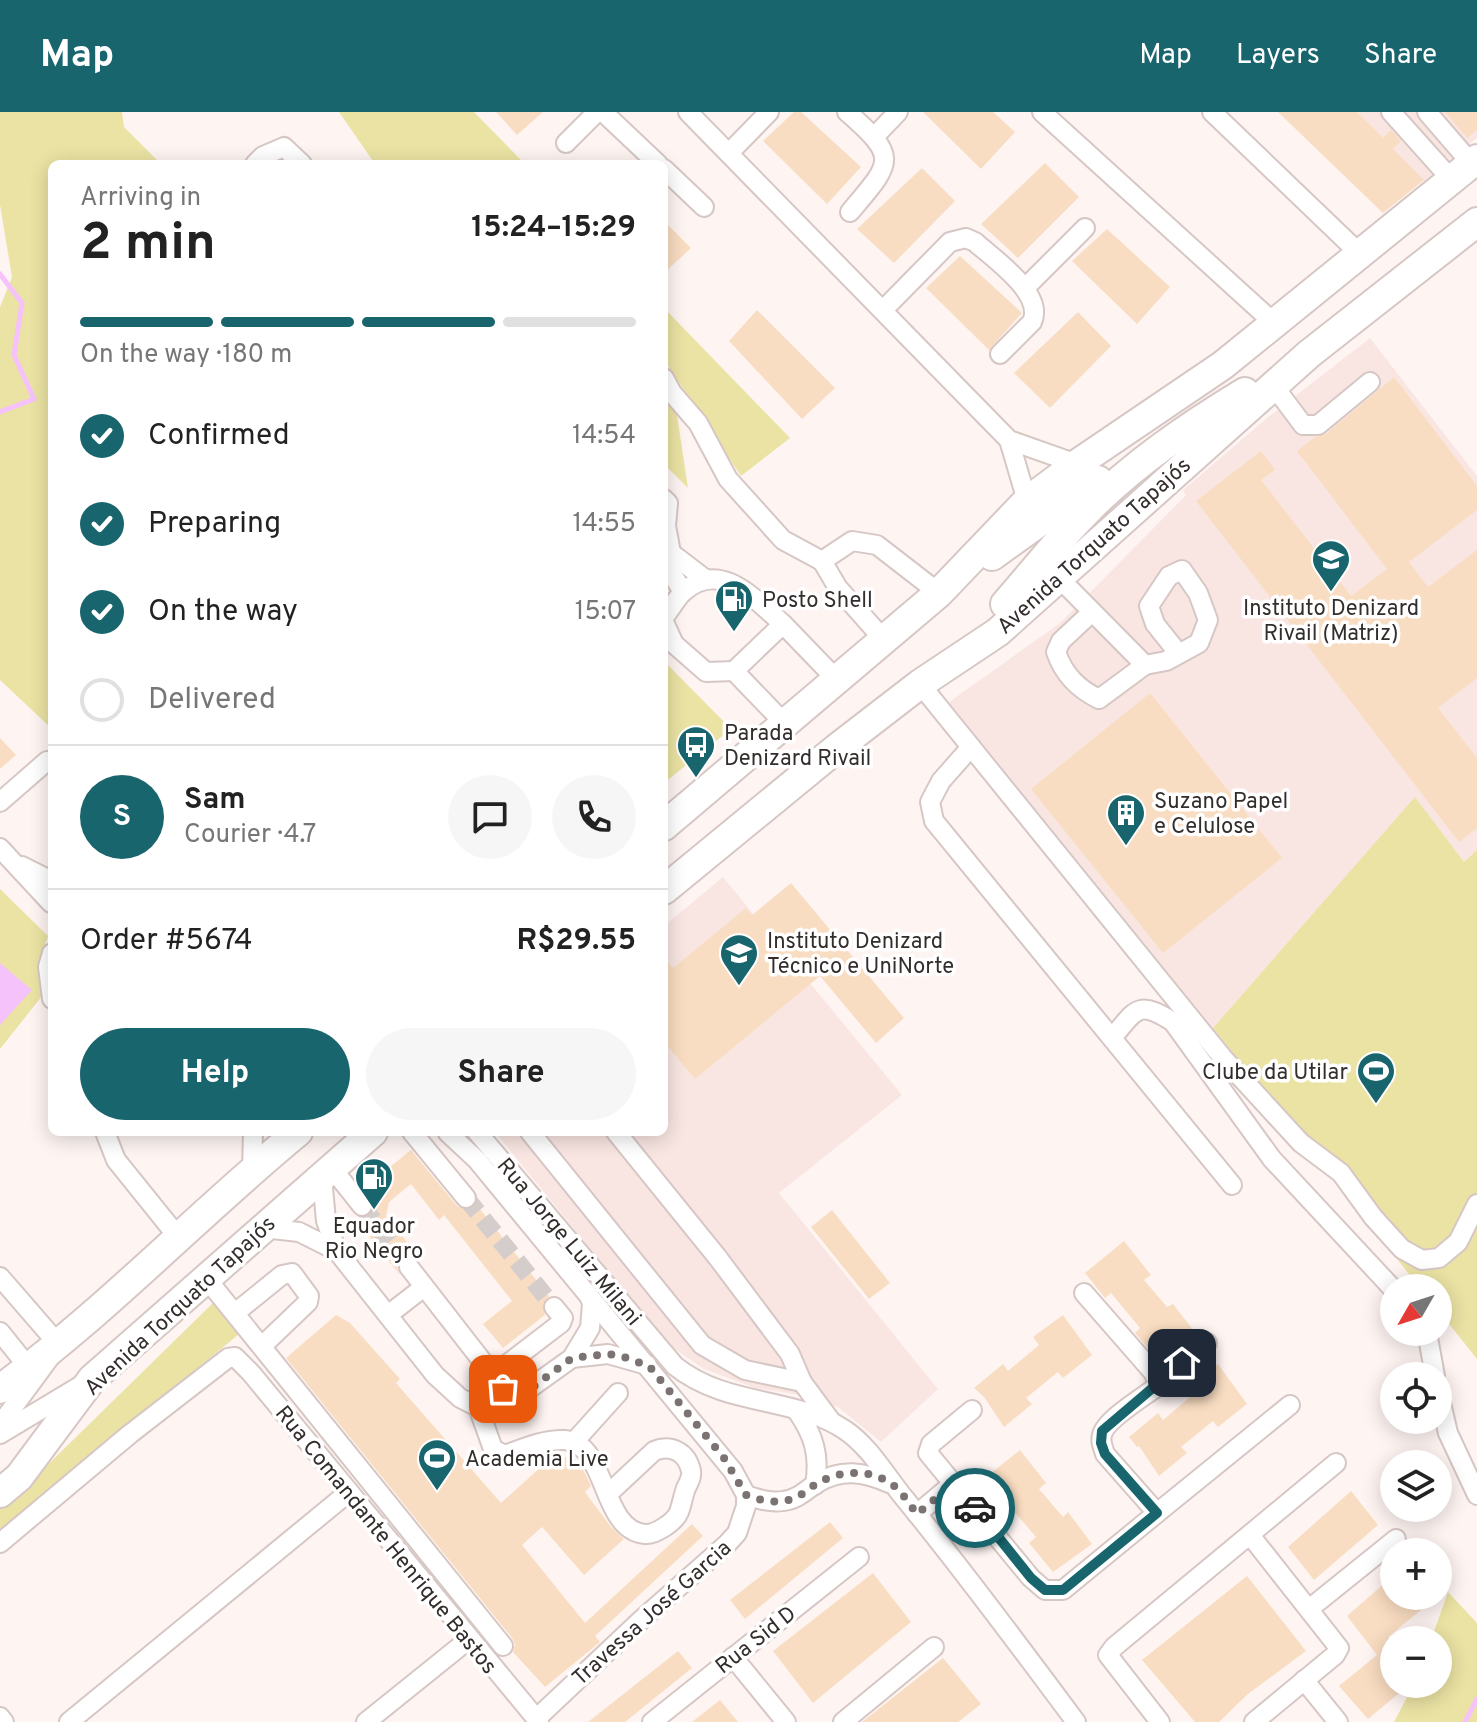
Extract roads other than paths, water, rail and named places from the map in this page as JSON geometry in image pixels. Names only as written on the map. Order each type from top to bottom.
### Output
[{"type":"highway","points":[[939,593],[1027,501],[1223,365],[1467,167]]},
{"type":"highway","name":"Avenida Torquato Tapajós","points":[[668,887],[920,684],[998,632],[1309,354],[1476,224]]},
{"type":"highway","points":[[960,656],[1087,511],[1117,483],[1196,422],[1309,354]]},
{"type":"highway","points":[[668,823],[939,593],[1131,456],[1223,365]]},
{"type":"highway","points":[[0,1389],[59,1345],[293,1136]]},
{"type":"highway","name":"Avenida Torquato Tapajós","points":[[0,1493],[19,1477],[92,1379],[368,1136]]},
{"type":"street","points":[[566,143],[597,112]]},
{"type":"street","points":[[603,112],[654,160]]},
{"type":"street","points":[[688,112],[1009,440],[1077,464]]},
{"type":"street","points":[[729,153],[769,112]]},
{"type":"street","points":[[847,112],[875,136],[883,152],[885,166],[850,212]]},
{"type":"street","points":[[875,136],[898,112]]},
{"type":"street","points":[[1042,112],[1274,323]]},
{"type":"street","points":[[1212,112],[1364,250]]},
{"type":"street","points":[[1231,112],[1229,114],[1364,250]]},
{"type":"street","points":[[1391,112],[1425,150],[1467,167]]},
{"type":"street","points":[[1427,112],[1467,167]]},
{"type":"street","points":[[1425,150],[1445,133]]},
{"type":"street","points":[[259,160],[284,147],[298,160]]},
{"type":"street","points":[[668,173],[704,207]]},
{"type":"street","points":[[1025,288],[1085,228]]},
{"type":"street","points":[[883,310],[950,242],[957,239],[975,242],[1025,288],[1034,304],[1035,316],[1000,354]]},
{"type":"street","points":[[1273,385],[1303,425],[1310,427],[1318,425],[1370,382]]},
{"type":"street","points":[[668,386],[698,423],[728,479],[783,540],[822,561],[838,588],[884,640]]},
{"type":"street","points":[[1009,440],[1027,501]]},
{"type":"street","points":[[668,537],[671,553],[705,579],[735,583],[783,624],[837,680]]},
{"type":"street","points":[[822,561],[852,541],[877,545],[939,593]]},
{"type":"street","points":[[668,568],[683,592]]},
{"type":"street","points":[[1058,577],[1145,665]]},
{"type":"street","points":[[668,614],[683,592],[705,579]]},
{"type":"street","points":[[1092,612],[1061,641],[1056,652],[1060,665],[1081,690],[1099,699],[1145,665],[1166,661],[1179,654]]},
{"type":"street","points":[[668,630],[674,644],[706,672],[734,671],[783,624]]},
{"type":"street","points":[[734,671],[785,724]]},
{"type":"street","points":[[920,684],[1223,1058],[1301,1143],[1341,1173],[1373,1217],[1402,1249],[1422,1260],[1439,1258],[1458,1242],[1477,1204]]},
{"type":"street","points":[[971,747],[941,781],[930,802],[934,821],[1232,1185]]},
{"type":"street","points":[[0,802],[47,761]]},
{"type":"street","points":[[5,854],[48,879]]},
{"type":"street","points":[[5,854],[48,899]]},
{"type":"street","points":[[1112,1038],[1142,1008],[1149,1008],[1173,1022],[1272,1159],[1380,1275]]},
{"type":"street","points":[[107,1136],[116,1160],[178,1237]]},
{"type":"street","points":[[252,1170],[253,1136]]},
{"type":"street","points":[[415,1136],[466,1198]]},
{"type":"street","name":"Rua Jorge Luiz Milani","points":[[451,1136],[477,1160],[649,1366],[724,1458],[746,1495]]},
{"type":"street","name":"Rua Jorge Luiz Milani","points":[[480,1136],[675,1366],[693,1378],[736,1397],[833,1423],[859,1443],[1076,1722]]},
{"type":"street","points":[[533,1136],[702,1345],[745,1370],[802,1382]]},
{"type":"street","points":[[619,1136],[727,1269],[790,1354],[802,1382],[833,1423]]},
{"type":"street","points":[[328,1169],[362,1206]]},
{"type":"street","points":[[328,1169],[323,1188],[326,1221],[337,1251]]},
{"type":"street","points":[[263,1228],[299,1232],[337,1251],[448,1388],[478,1407],[502,1408],[572,1358],[590,1328],[592,1304],[588,1292]]},
{"type":"street","points":[[409,1267],[513,1402]]},
{"type":"street","points":[[235,1313],[282,1275],[292,1273],[309,1296],[308,1302],[262,1346]]},
{"type":"street","points":[[0,1277],[59,1345],[0,1425]]},
{"type":"street","points":[[206,1278],[503,1646]]},
{"type":"street","points":[[388,1315],[424,1287]]},
{"type":"street","points":[[1084,1293],[1153,1372],[1158,1382]]},
{"type":"street","points":[[493,1375],[561,1323],[563,1318],[554,1307]]},
{"type":"street","points":[[0,1332],[29,1368]]},
{"type":"street","points":[[1157,1513],[1105,1454],[1101,1443],[1102,1431],[1207,1343]]},
{"type":"street","points":[[572,1358],[608,1354],[649,1366]]},
{"type":"street","name":"Rua Comandante Henrique Bastos","points":[[0,1543],[130,1434],[228,1358],[235,1357],[537,1720]]},
{"type":"street","points":[[0,1434],[92,1379]]},
{"type":"street","points":[[573,1443],[618,1393]]},
{"type":"street","points":[[972,1410],[931,1444],[928,1453],[1031,1578],[1045,1590],[1063,1590],[1290,1405]]},
{"type":"street","points":[[478,1407],[488,1441],[493,1449],[505,1455],[540,1443],[566,1440],[580,1445],[590,1457],[608,1494],[623,1523],[640,1534],[652,1534],[678,1516],[691,1472],[686,1458],[675,1449],[663,1447],[654,1451],[608,1494]]},
{"type":"street","points":[[797,1411],[815,1443],[818,1467],[815,1485]]},
{"type":"street","points":[[1448,1434],[1477,1495]]},
{"type":"street","points":[[1160,1722],[1108,1655],[1336,1463]]},
{"type":"street","points":[[746,1495],[760,1500],[784,1501],[837,1475],[851,1472],[869,1474],[893,1485]]},
{"type":"street","points":[[917,1514],[954,1483]]},
{"type":"street","points":[[69,1722],[349,1492]]},
{"type":"street","name":"Travessa José Garcia","points":[[537,1720],[640,1621],[727,1544],[744,1519],[746,1495]]},
{"type":"street","points":[[1250,1535],[1339,1648],[1335,1655],[1254,1722]]},
{"type":"street","points":[[1309,1609],[1380,1552]]},
{"type":"street","name":"Rua Sid D","points":[[652,1722],[859,1557]]},
{"type":"street","points":[[366,1722],[468,1640]]},
{"type":"street","points":[[843,1722],[934,1647]]},
{"type":"street","points":[[733,1657],[786,1722]]},
{"type":"street","points":[[1304,1680],[1338,1722]]},
{"type":"street","points":[[0,1717],[4,1722]]},
{"type":"waterway","points":[[0,274],[22,303],[14,355],[34,399],[0,412]]},
{"type":"waterway","points":[[1465,1722],[1477,1699]]},
{"type":"tunnel","points":[[466,1198],[554,1307]]},
{"type":"tunnel","points":[[362,1206],[409,1267]]},
{"type":"place","name":"Instituto Denizard Rivail (Matriz)","points":[[1331,593]]},
{"type":"place","name":"Posto Shell","points":[[734,633]]},
{"type":"place","name":"Parada Denizard Rivail","points":[[696,779]]},
{"type":"place","name":"Suzano Papel e Celulose","points":[[1126,847]]},
{"type":"place","name":"Instituto Denizard Técnico e UniNorte","points":[[739,987]]},
{"type":"place","name":"Clube da Utilar","points":[[1376,1105]]},
{"type":"place","name":"Equador Rio Negro","points":[[374,1211]]},
{"type":"place","name":"Academia Live","points":[[437,1492]]}]
